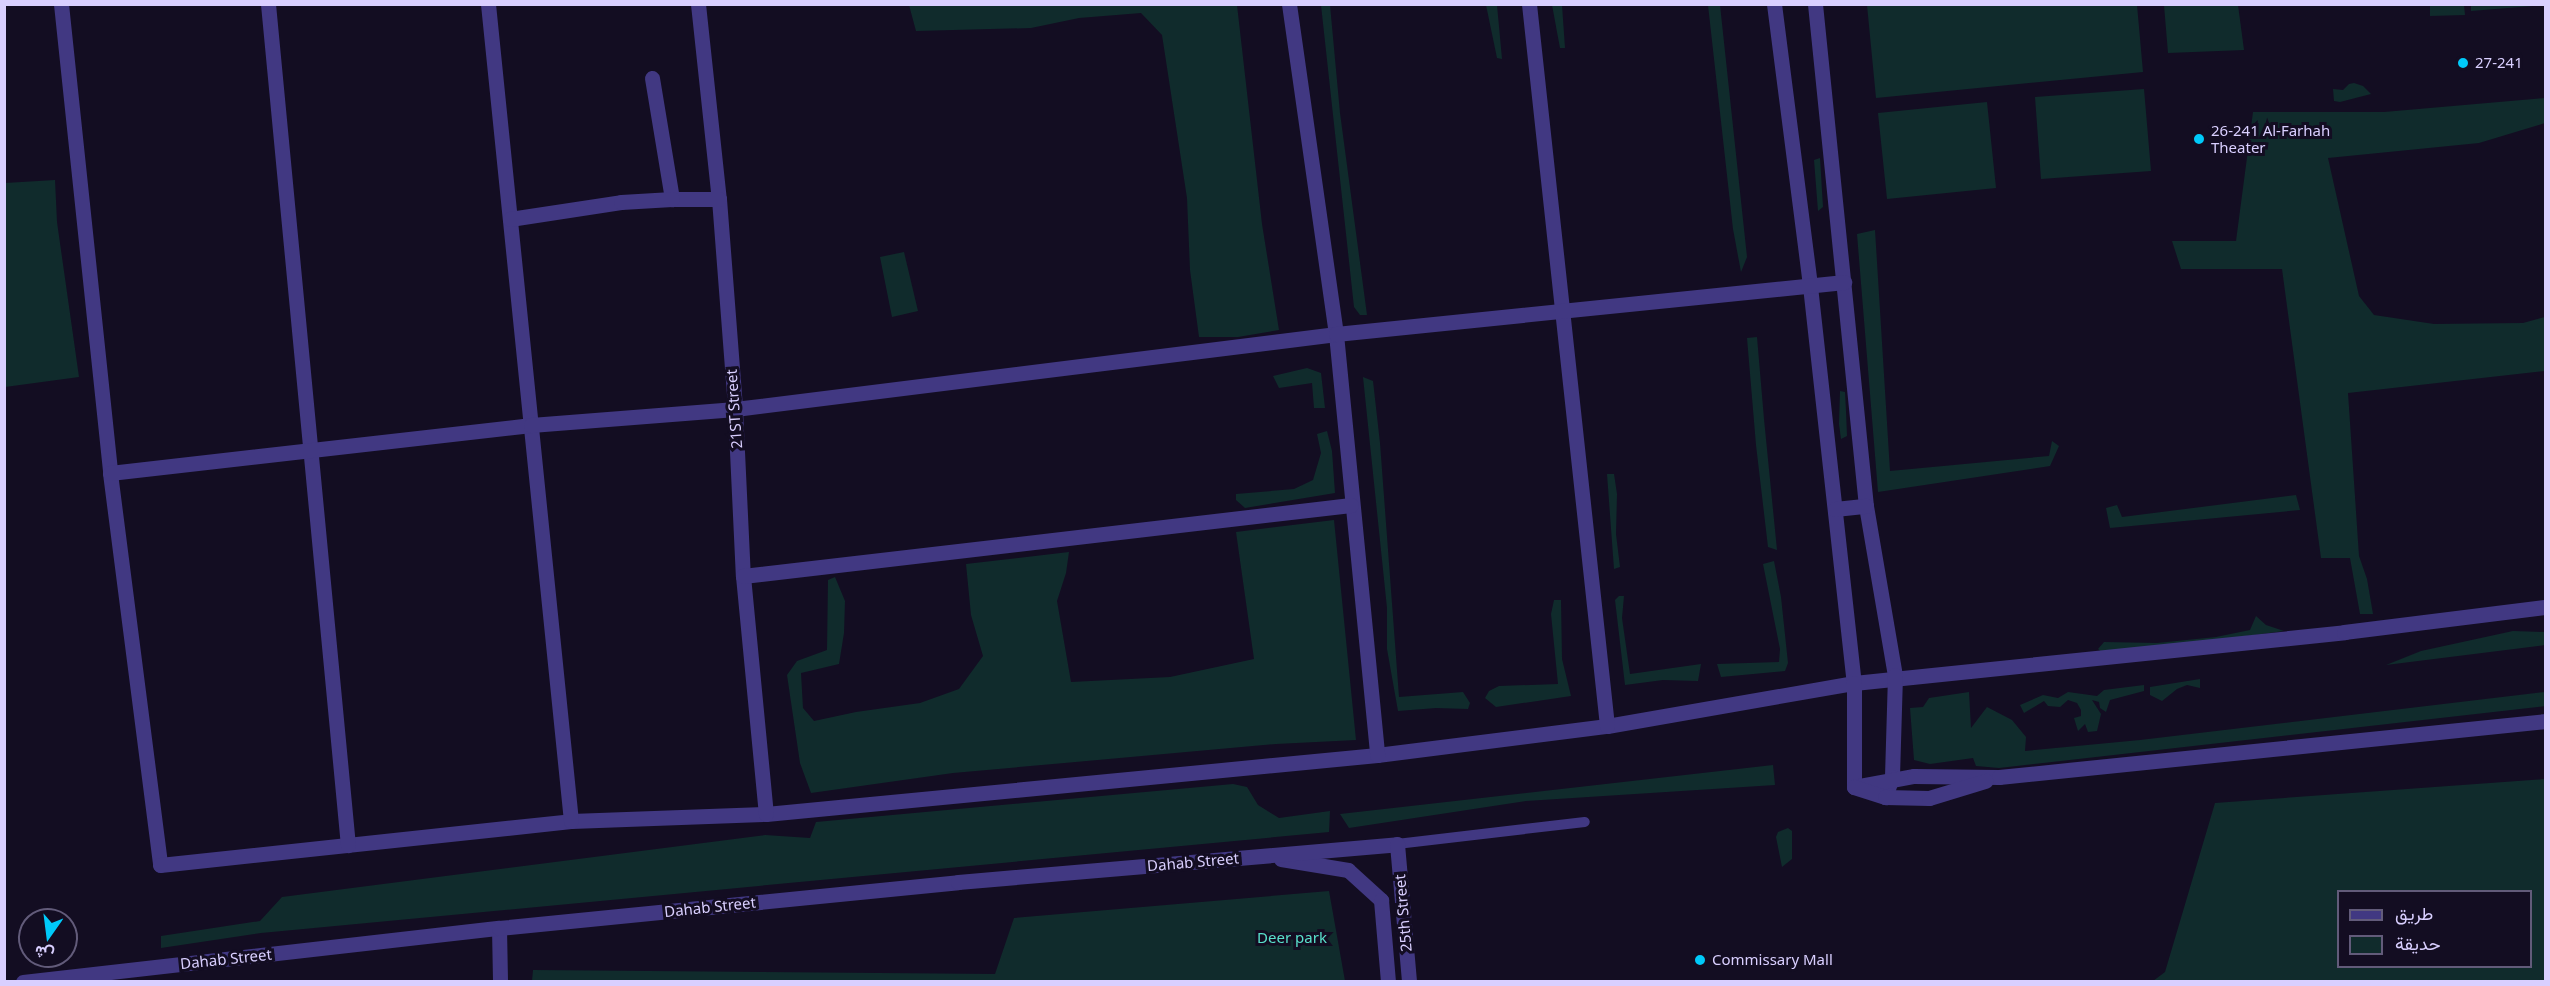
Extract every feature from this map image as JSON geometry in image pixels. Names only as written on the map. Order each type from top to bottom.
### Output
[{"type":"street","points":[[61,4],[110,473],[160,865],[571,821],[766,814],[1377,755],[1607,726],[1854,683],[2333,633],[2546,607]]},
{"type":"street","points":[[268,4],[348,845]]},
{"type":"street","points":[[488,4],[571,821]]},
{"type":"street","name":"21ST Street","points":[[698,4],[718,199],[735,409],[743,576],[766,814]]},
{"type":"street","points":[[1289,4],[1336,334],[1377,755]]},
{"type":"street","points":[[1528,4],[1564,312],[1607,726]]},
{"type":"street","points":[[1774,4],[1810,286],[1854,683],[1854,787]]},
{"type":"street","points":[[1815,4],[1866,506],[1894,679],[1892,779],[1885,797]]},
{"type":"street","points":[[652,78],[672,199]]},
{"type":"street","points":[[510,219],[621,202],[718,199]]},
{"type":"street","points":[[110,473],[531,425],[735,409],[1336,334],[1844,282]]},
{"type":"street","points":[[743,576],[1351,505]]},
{"type":"street","points":[[1834,509],[1866,506]]},
{"type":"street","points":[[1854,787],[1914,776],[1999,777],[2546,721]]},
{"type":"street","points":[[1854,787],[1885,797],[1929,798],[1999,777]]},
{"type":"street","name":"Dahab Street","points":[[23,981],[499,928],[957,882],[1398,844]]},
{"type":"street","name":"25th Street","points":[[1398,844],[1409,981]]},
{"type":"street","name":"25th Street","points":[[1258,856],[1348,870],[1381,900],[1388,981]]},
{"type":"street","points":[[499,928],[500,981]]},
{"type":"lane","points":[[1398,844],[1585,822]]},
{"type":"green space","points":[[909,5],[1237,5],[1262,224],[1279,330],[1238,337],[1199,337],[1190,270],[1187,198],[1162,35],[1141,13],[1079,18],[1031,28],[916,31]]},
{"type":"green space","points":[[1321,5],[1330,5],[1340,113],[1367,315],[1360,315],[1354,307]]},
{"type":"green space","points":[[1486,5],[1497,5],[1502,59],[1497,58]]},
{"type":"green space","points":[[1552,5],[1562,5],[1565,48],[1560,48]]},
{"type":"green space","points":[[1708,5],[1720,5],[1747,257],[1741,272],[1733,229]]},
{"type":"green space","points":[[1867,5],[2137,5],[2143,72],[1876,98]]},
{"type":"green space","points":[[2164,5],[2238,5],[2244,50],[2168,53]]},
{"type":"green space","points":[[2430,5],[2464,5],[2465,15],[2430,16]]},
{"type":"green space","points":[[2471,5],[2545,5],[2471,11]]},
{"type":"green space","points":[[2349,84],[2363,86],[2371,94],[2340,102],[2334,101],[2333,89],[2343,90]]},
{"type":"green space","points":[[2144,89],[2151,171],[2041,179],[2035,97]]},
{"type":"green space","points":[[2545,98],[2545,123],[2479,143],[2328,158],[2359,296],[2374,315],[2434,324],[2523,323],[2545,317],[2545,371],[2348,393],[2359,556],[2367,579],[2373,614],[2360,614],[2350,558],[2321,558],[2282,269],[2181,269],[2172,241],[2236,241],[2253,112],[2384,112]]},
{"type":"green space","points":[[1987,102],[1996,188],[1887,199],[1878,113]]},
{"type":"green space","points":[[1820,158],[1823,207],[1818,211],[1814,160]]},
{"type":"green space","points":[[55,180],[57,222],[79,377],[5,387],[5,183]]},
{"type":"green space","points":[[1875,230],[1890,471],[2049,456],[2052,441],[2059,446],[2050,466],[1878,492],[1857,234]]},
{"type":"green space","points":[[904,252],[918,311],[892,317],[880,257]]},
{"type":"green space","points":[[1757,337],[1777,550],[1768,547],[1756,445],[1747,338]]},
{"type":"green space","points":[[1307,368],[1321,373],[1325,408],[1314,408],[1312,383],[1279,388],[1273,376]]},
{"type":"green space","points":[[1363,377],[1373,381],[1380,443],[1399,697],[1463,692],[1470,703],[1468,709],[1436,708],[1398,711],[1387,649],[1387,608]]},
{"type":"green space","points":[[1840,391],[1845,392],[1847,436],[1841,439],[1839,424]]},
{"type":"green space","points":[[1327,431],[1332,451],[1335,493],[1245,508],[1236,500],[1236,494],[1294,489],[1313,480],[1321,453],[1317,434]]},
{"type":"green space","points":[[1607,474],[1614,474],[1617,494],[1616,534],[1620,567],[1614,569]]},
{"type":"green space","points":[[2296,495],[2300,510],[2110,528],[2106,508],[2117,505],[2122,517]]},
{"type":"green space","points":[[1334,520],[1356,740],[1276,744],[953,773],[811,793],[800,763],[787,675],[797,661],[827,650],[828,580],[835,577],[845,601],[844,633],[839,664],[801,673],[803,708],[814,721],[856,712],[920,703],[959,689],[983,656],[971,615],[966,564],[1069,552],[1066,573],[1057,601],[1071,682],[1170,677],[1254,659],[1236,532]]},
{"type":"green space","points":[[1774,561],[1781,597],[1788,663],[1785,671],[1721,677],[1717,664],[1779,662],[1780,649],[1763,564]]},
{"type":"green space","points":[[1619,596],[1624,596],[1622,618],[1630,674],[1701,664],[1698,681],[1663,680],[1625,685],[1615,600]]},
{"type":"green space","points":[[1554,600],[1561,600],[1562,659],[1571,696],[1496,707],[1485,698],[1489,691],[1499,686],[1558,684],[1551,614]]},
{"type":"green space","points":[[2256,616],[2266,625],[2284,631],[2105,655],[2098,649],[2104,642],[2157,643],[2216,637],[2250,630]]},
{"type":"green space","points":[[2513,631],[2545,632],[2545,645],[2386,665],[2421,651]]},
{"type":"green space","points":[[2200,679],[2200,688],[2187,685],[2177,689],[2162,701],[2150,695],[2150,687]]},
{"type":"green space","points":[[2144,685],[2144,691],[2110,700],[2106,712],[2100,708],[2099,702],[2092,700],[2101,714],[2097,731],[2088,732],[2085,724],[2078,731],[2074,718],[2081,716],[2081,710],[2077,703],[2068,700],[2060,707],[2048,706],[2044,701],[2024,713],[2020,705],[2043,695],[2058,698],[2068,692],[2097,696],[2104,690]]},
{"type":"green space","points":[[1969,692],[1971,728],[1987,707],[2012,720],[2026,737],[2025,751],[2140,740],[2545,692],[2546,706],[1999,768],[1976,766],[1973,758],[1930,764],[1914,760],[1910,708],[1923,707],[1929,698]]},
{"type":"green space","points":[[1773,765],[1775,785],[1526,801],[1349,828],[1340,814]]},
{"type":"green space","points":[[2545,779],[2545,981],[2153,981],[2165,972],[2215,803]]},
{"type":"green space","points":[[1233,784],[1247,787],[1258,805],[1279,818],[1330,811],[1329,832],[261,933],[161,948],[161,936],[260,921],[282,897],[765,835],[810,838],[816,822]]},
{"type":"green space","points":[[1788,828],[1792,831],[1792,859],[1782,867],[1776,837],[1778,832]]},
{"type":"green space","name":"Deer park","points":[[1329,891],[1345,981],[532,981],[533,970],[995,974],[1014,918]]},
{"type":"place","name":"27-241","points":[[2463,63]]},
{"type":"place","name":"26-241 Al-Farhah Theater","points":[[2199,139]]},
{"type":"place","name":"Commissary Mall","points":[[1700,960]]}]
